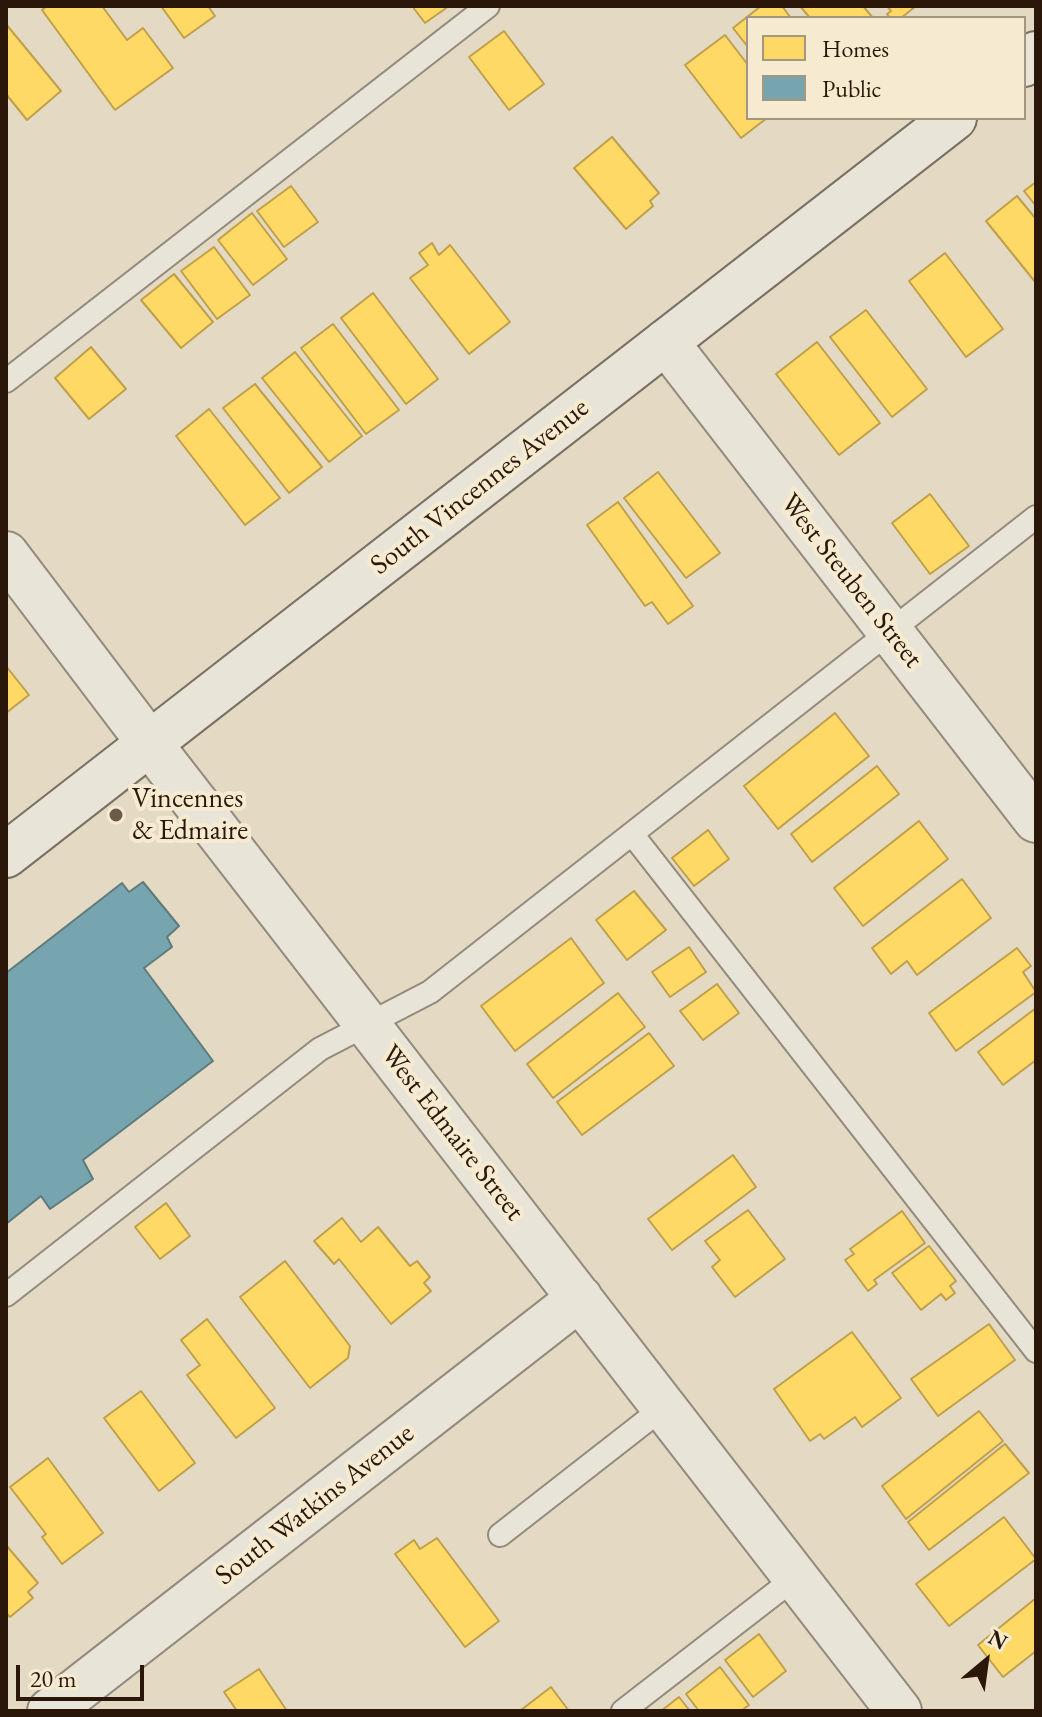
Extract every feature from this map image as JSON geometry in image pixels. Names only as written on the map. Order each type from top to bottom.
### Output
[{"type":"street","name":"South Vincennes Avenue","points":[[6,855],[951,120]]},
{"type":"street","name":"West Steuben Street","points":[[666,342],[1036,820]]},
{"type":"street","name":"West Edmaire Street","points":[[6,554],[899,1711]]},
{"type":"street","name":"South Watkins Avenue","points":[[50,1711],[580,1298]]},
{"type":"lane","points":[[6,381],[488,6]]},
{"type":"lane","points":[[6,1295],[320,1049],[430,992],[1036,517]]},
{"type":"lane","points":[[632,834],[1036,1351]]},
{"type":"lane","points":[[500,1535],[664,1407]]},
{"type":"lane","points":[[623,1711],[796,1577]]},
{"type":"building: Homes","points":[[47,6],[102,6],[127,40],[143,28],[173,68],[115,110],[42,10]]},
{"type":"building: Homes","points":[[161,6],[208,6],[215,16],[184,38]]},
{"type":"building: Homes","points":[[412,6],[449,6],[425,23]]},
{"type":"building: Homes","points":[[761,6],[782,6],[790,16],[748,16]]},
{"type":"building: Homes","points":[[800,6],[863,6],[871,16],[808,16]]},
{"type":"building: Homes","points":[[887,6],[916,6],[904,16],[888,16],[891,11]]},
{"type":"building: Homes","points":[[746,18],[746,44],[733,28]]},
{"type":"building: Homes","points":[[6,24],[61,91],[27,120],[6,94]]},
{"type":"building: Homes","points":[[504,31],[544,84],[509,110],[469,57]]},
{"type":"building: Homes","points":[[725,35],[746,62],[746,120],[764,120],[741,138],[685,65]]},
{"type":"building: Homes","points":[[612,137],[659,193],[650,201],[653,206],[626,229],[574,168]]},
{"type":"building: Homes","points":[[1036,182],[1036,206],[1024,191]]},
{"type":"building: Homes","points":[[291,186],[318,222],[284,247],[257,211]]},
{"type":"building: Homes","points":[[1017,196],[1036,219],[1036,283],[986,221]]},
{"type":"building: Homes","points":[[252,213],[287,259],[253,285],[218,240]]},
{"type":"building: Homes","points":[[432,243],[439,255],[450,245],[510,322],[469,354],[410,278],[428,265],[419,253]]},
{"type":"building: Homes","points":[[214,247],[250,295],[217,319],[181,271]]},
{"type":"building: Homes","points":[[945,253],[1003,329],[966,357],[909,281]]},
{"type":"building: Homes","points":[[174,274],[213,322],[181,348],[141,300]]},
{"type":"building: Homes","points":[[373,293],[438,379],[406,404],[341,318]]},
{"type":"building: Homes","points":[[866,310],[927,389],[892,417],[830,337]]},
{"type":"building: Homes","points":[[333,324],[399,410],[366,434],[301,348]]},
{"type":"building: Homes","points":[[817,342],[880,423],[839,455],[776,374]]},
{"type":"building: Homes","points":[[91,347],[126,389],[89,419],[55,378]]},
{"type":"building: Homes","points":[[295,352],[362,436],[329,462],[262,378]]},
{"type":"building: Homes","points":[[255,384],[322,467],[289,493],[223,408]]},
{"type":"building: Homes","points":[[209,409],[280,498],[245,525],[176,436]]},
{"type":"building: Homes","points":[[658,472],[720,553],[686,578],[624,498]]},
{"type":"building: Homes","points":[[930,494],[969,546],[930,574],[892,523]]},
{"type":"building: Homes","points":[[618,502],[693,606],[668,624],[652,602],[645,606],[587,525]]},
{"type":"building: Homes","points":[[6,666],[29,695],[6,713]]},
{"type":"building: Homes","points":[[835,713],[869,756],[778,829],[744,786]]},
{"type":"building: Homes","points":[[877,766],[899,794],[812,862],[791,834]]},
{"type":"building: Homes","points":[[919,821],[948,859],[863,926],[834,888]]},
{"type":"building: Homes","points":[[708,830],[729,859],[694,886],[672,858]]},
{"type":"building: Homes","points":[[962,879],[991,918],[917,975],[907,961],[891,974],[872,948]]},
{"type":"building: Homes","points":[[634,891],[666,930],[627,960],[596,920]]},
{"type":"building: Homes","points":[[571,938],[604,983],[515,1051],[481,1006]]},
{"type":"building: Homes","points":[[689,947],[706,972],[670,997],[652,972]]},
{"type":"building: Homes","points":[[1017,948],[1031,966],[1023,972],[1036,992],[956,1051],[929,1013]]},
{"type":"building: Homes","points":[[717,984],[739,1013],[703,1040],[680,1011]]},
{"type":"building: Homes","points":[[618,993],[645,1027],[553,1098],[527,1064]]},
{"type":"building: Homes","points":[[1036,1008],[1036,1060],[1003,1085],[978,1052]]},
{"type":"building: Homes","points":[[649,1033],[674,1066],[582,1135],[557,1102]]},
{"type":"building: Homes","points":[[733,1155],[756,1187],[672,1250],[648,1219]]},
{"type":"building: Homes","points":[[166,1203],[190,1236],[160,1259],[135,1227]]},
{"type":"building: Homes","points":[[748,1210],[785,1259],[735,1297],[712,1267],[720,1260],[705,1241]]},
{"type":"building: Homes","points":[[902,1211],[925,1243],[874,1280],[877,1284],[868,1291],[845,1260],[854,1254],[850,1249]]},
{"type":"building: Homes","points":[[342,1218],[361,1242],[378,1227],[410,1266],[417,1261],[430,1277],[424,1283],[431,1291],[391,1324],[339,1259],[334,1264],[314,1241]]},
{"type":"building: Homes","points":[[929,1246],[956,1281],[950,1286],[955,1293],[946,1300],[941,1294],[921,1310],[892,1273]]},
{"type":"building: Homes","points":[[285,1261],[350,1346],[348,1358],[310,1388],[240,1297]]},
{"type":"building: Homes","points":[[207,1319],[275,1408],[236,1438],[187,1375],[200,1365],[181,1340]]},
{"type":"building: Homes","points":[[989,1324],[1015,1360],[938,1416],[911,1379]]},
{"type":"building: Homes","points":[[852,1332],[901,1398],[862,1427],[855,1417],[824,1439],[820,1434],[810,1441],[774,1389]]},
{"type":"building: Homes","points":[[141,1391],[195,1463],[159,1491],[104,1418]]},
{"type":"building: Homes","points":[[979,1411],[1003,1441],[906,1519],[882,1486]]},
{"type":"building: Homes","points":[[1005,1444],[1029,1473],[929,1550],[908,1522]]},
{"type":"building: Homes","points":[[48,1458],[103,1533],[62,1564],[42,1537],[46,1534],[10,1487]]},
{"type":"building: Homes","points":[[1004,1517],[1036,1559],[949,1626],[916,1584]]},
{"type":"building: Homes","points":[[437,1538],[499,1621],[465,1647],[395,1554],[414,1540],[420,1549]]},
{"type":"building: Homes","points":[[6,1545],[38,1583],[28,1592],[33,1598],[10,1617],[6,1613]]},
{"type":"building: Homes","points":[[1036,1598],[1036,1651],[1003,1677],[978,1645]]},
{"type":"building: Homes","points":[[759,1634],[786,1671],[753,1697],[725,1660]]},
{"type":"building: Homes","points":[[720,1667],[749,1705],[741,1711],[699,1711],[686,1694]]},
{"type":"building: Homes","points":[[259,1669],[287,1711],[237,1711],[224,1692]]},
{"type":"building: Homes","points":[[551,1687],[569,1711],[521,1710]]},
{"type":"building: Homes","points":[[679,1697],[690,1711],[661,1711]]},
{"type":"building: Public","points":[[143,882],[179,926],[167,937],[172,947],[144,968],[213,1061],[83,1160],[93,1179],[50,1209],[41,1196],[6,1224],[6,973],[122,883],[129,892]]},
{"type":"place","name":"Vincennes & Edmaire","points":[[116,815]]}]
